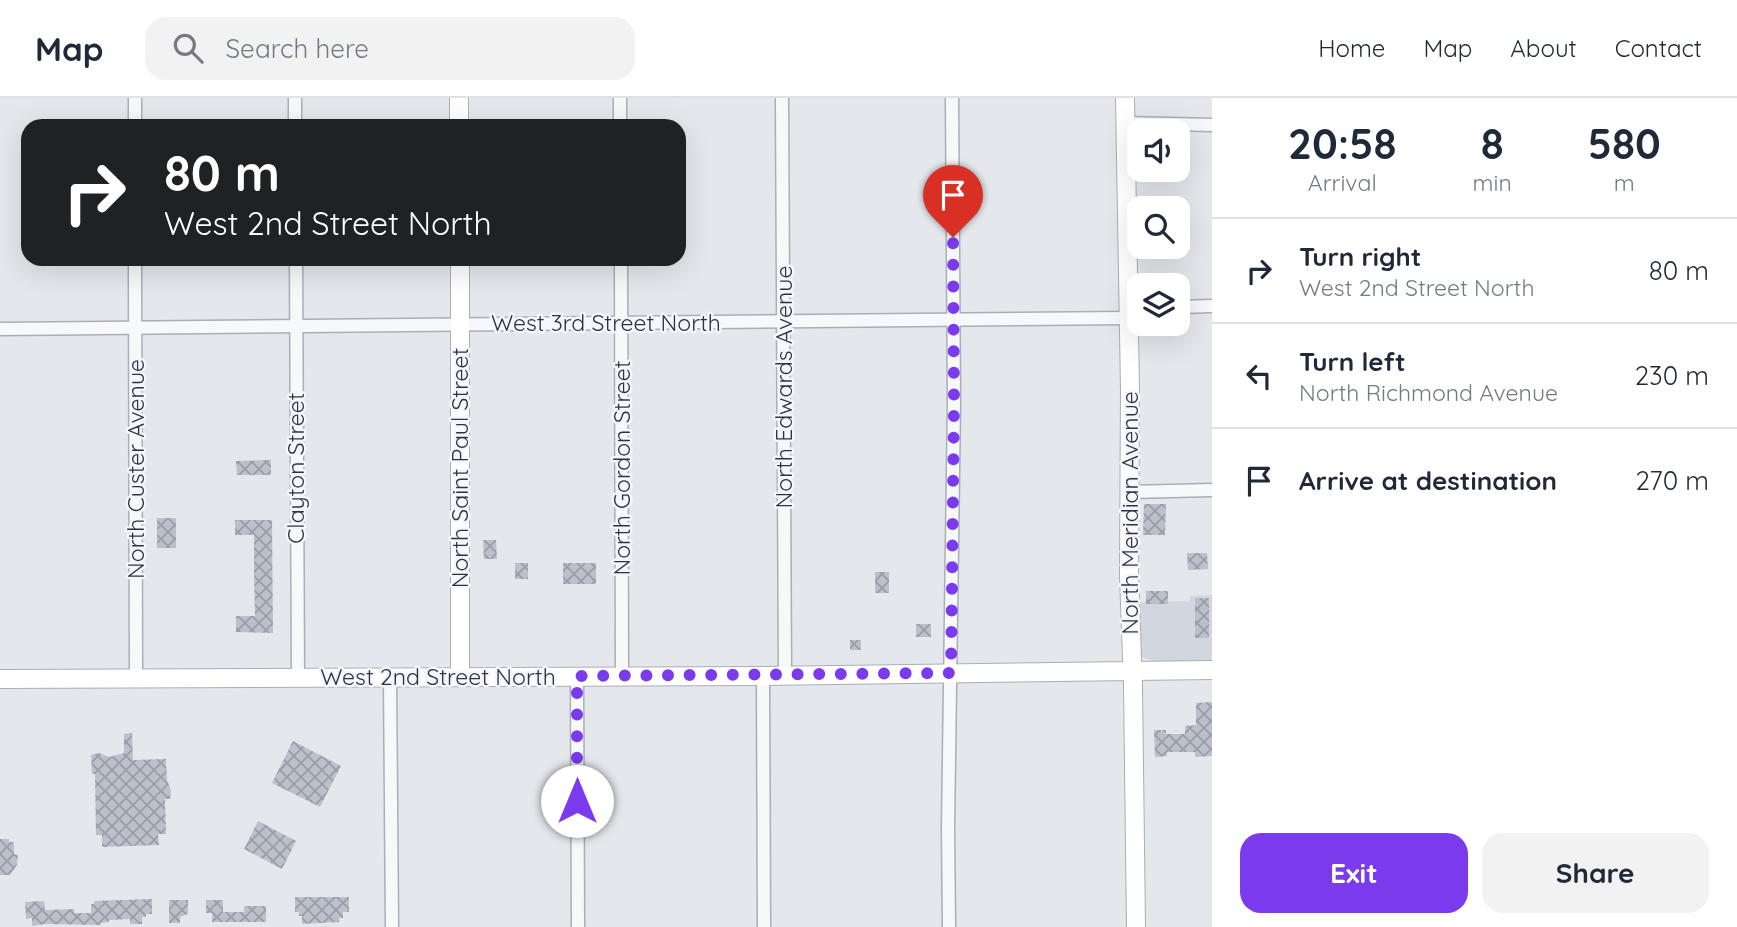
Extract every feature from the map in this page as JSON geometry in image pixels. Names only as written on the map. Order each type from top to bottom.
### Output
[{"type":"street","points":[[135,98],[135,119]]},
{"type":"street","points":[[295,98],[295,119]]},
{"type":"street","points":[[459,98],[459,119]]},
{"type":"street","points":[[620,98],[620,119]]},
{"type":"street","name":"North Edwards Avenue","points":[[782,98],[785,675]]},
{"type":"street","points":[[949,927],[953,320],[951,98]]},
{"type":"street","name":"North Meridian Avenue","points":[[1125,98],[1131,273]]},
{"type":"street","points":[[1125,123],[1212,125]]},
{"type":"street","name":"North Custer Avenue","points":[[135,266],[136,679]]},
{"type":"street","name":"Clayton Street","points":[[296,266],[298,678]]},
{"type":"street","name":"North Saint Paul Street","points":[[460,266],[460,677]]},
{"type":"street","name":"North Gordon Street","points":[[621,266],[622,676]]},
{"type":"street","points":[[1190,306],[1212,306]]},
{"type":"street","name":"West 3rd Street North","points":[[0,329],[953,320],[1127,310]]},
{"type":"street","name":"North Meridian Avenue","points":[[1132,336],[1129,576],[1136,927]]},
{"type":"street","points":[[1130,492],[1212,490]]},
{"type":"street","name":"West 2nd Street North","points":[[0,679],[764,676],[1212,670]]},
{"type":"street","points":[[577,676],[578,927]]},
{"type":"street","points":[[764,676],[764,927]]},
{"type":"street","points":[[390,677],[391,927]]},
{"type":"shaded area","points":[[1212,595],[1212,661],[1156,662],[1142,657],[1139,602],[1190,601],[1190,596]]},
{"type":"building","points":[[271,460],[271,475],[237,475],[236,461]]},
{"type":"building","points":[[1144,504],[1166,504],[1165,535],[1143,535]]},
{"type":"building","points":[[157,518],[176,518],[176,548],[157,548]]},
{"type":"building","points":[[235,520],[272,520],[273,633],[236,632],[236,616],[255,616],[254,535],[235,535]]},
{"type":"building","points":[[483,540],[496,540],[497,559],[484,559]]},
{"type":"building","points":[[1187,553],[1207,553],[1208,569],[1188,570]]},
{"type":"building","points":[[515,563],[528,563],[528,579],[515,579]]},
{"type":"building","points":[[563,563],[596,563],[596,584],[563,584]]},
{"type":"building","points":[[875,572],[889,572],[889,593],[875,593]]},
{"type":"building","points":[[1146,591],[1168,591],[1168,604],[1146,604]]},
{"type":"building","points":[[1195,598],[1209,598],[1209,638],[1195,638]]},
{"type":"building","points":[[916,624],[931,624],[931,637],[916,637]]},
{"type":"building","points":[[850,640],[861,640],[861,650],[850,650]]},
{"type":"building","points":[[1212,702],[1212,756],[1195,757],[1195,752],[1167,752],[1167,756],[1155,757],[1154,730],[1166,730],[1166,734],[1185,734],[1185,726],[1196,725],[1196,703]]},
{"type":"building","points":[[132,733],[133,760],[166,759],[167,780],[171,791],[170,799],[165,799],[166,834],[158,834],[159,845],[102,847],[102,835],[96,835],[95,774],[92,774],[91,755],[99,753],[109,757],[124,753],[124,734]]},
{"type":"building","points":[[293,741],[341,766],[320,807],[272,783]]},
{"type":"building","points":[[258,821],[296,841],[282,869],[244,849]]},
{"type":"building","points":[[0,839],[14,842],[14,854],[18,855],[17,865],[10,875],[0,875]]},
{"type":"building","points":[[295,897],[349,897],[349,912],[343,912],[343,918],[339,918],[339,922],[302,924],[302,916],[295,912]]},
{"type":"building","points":[[152,899],[152,914],[142,917],[142,924],[130,924],[130,919],[109,920],[101,925],[32,926],[32,918],[26,919],[25,902],[44,901],[45,910],[74,909],[74,913],[91,913],[91,904],[94,904],[94,901]]},
{"type":"building","points":[[169,900],[188,900],[188,914],[180,917],[180,923],[169,923]]},
{"type":"building","points":[[206,900],[223,900],[223,912],[244,912],[244,906],[266,906],[266,922],[212,922],[212,913],[206,913]]},
{"type":"route","points":[[577,801],[577,676],[951,673],[953,237]]}]
